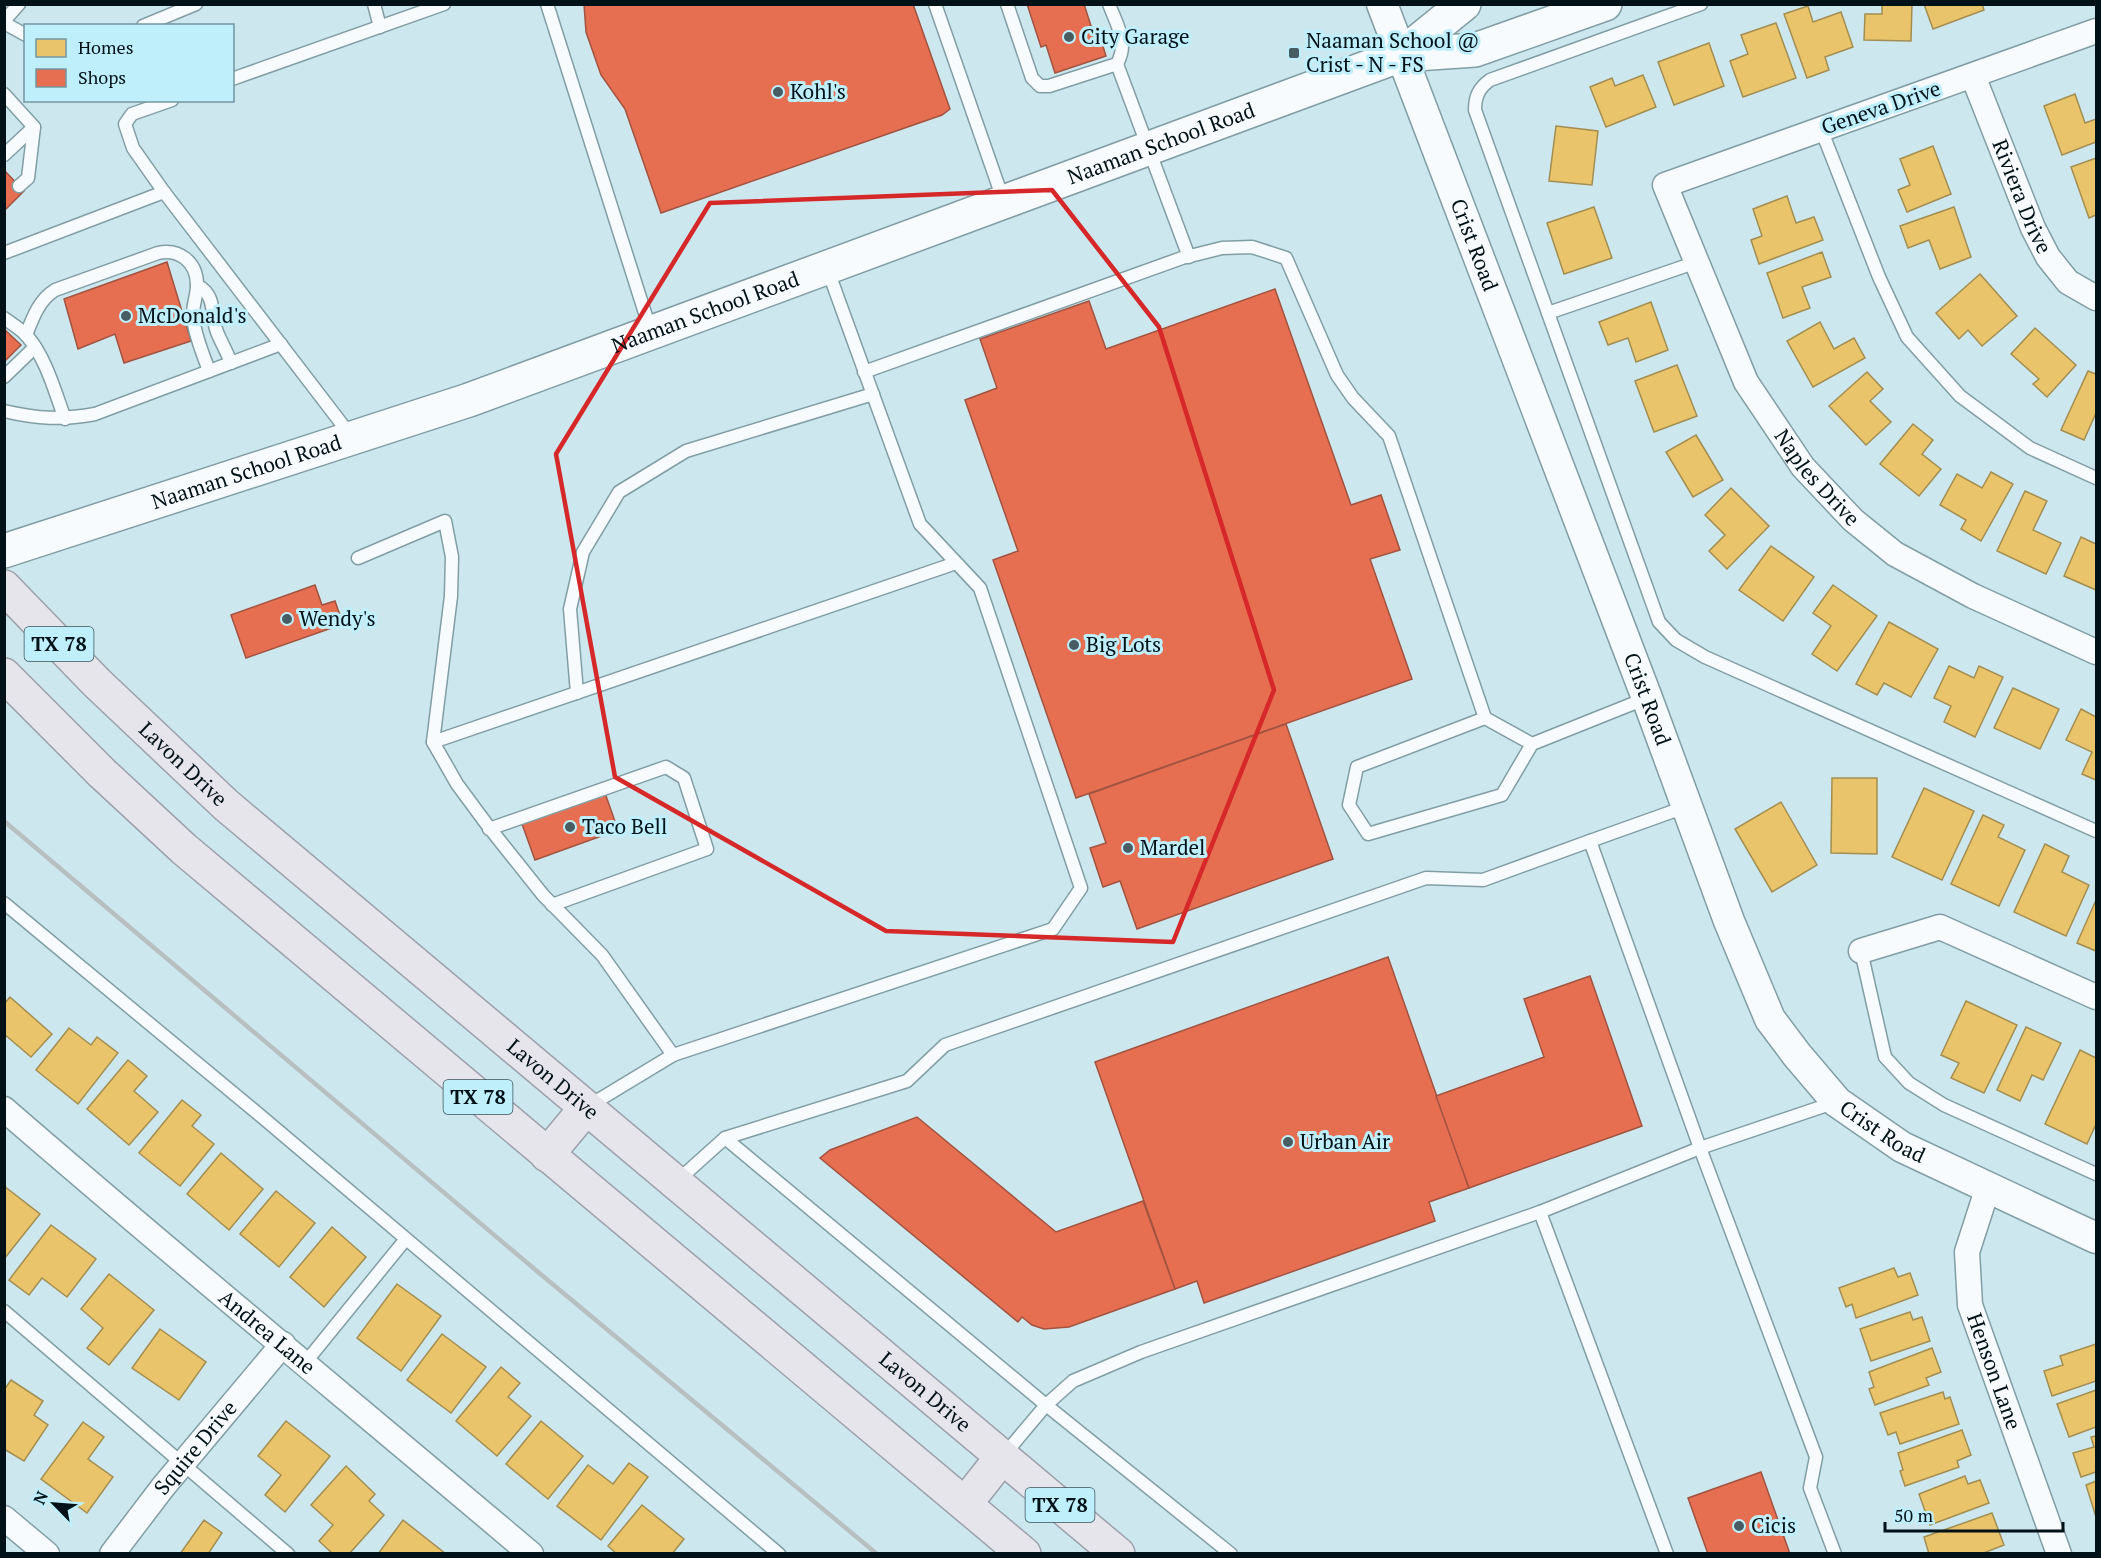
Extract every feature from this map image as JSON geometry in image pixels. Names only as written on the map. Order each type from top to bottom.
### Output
[{"type":"main road","name":"Naaman School Road","points":[[1401,56],[1464,4]]},
{"type":"main road","name":"Naaman School Road","points":[[4,551],[469,400],[1401,56],[1475,50],[1605,4]]},
{"type":"main road","name":"Lavon Drive","points":[[4,587],[97,683],[226,805],[1118,1554]]},
{"type":"main road","name":"TX 78","points":[[4,675],[102,773],[184,849],[1024,1554]]},
{"type":"main road","points":[[547,1155],[586,1108]]},
{"type":"main road","points":[[965,1504],[1002,1457]]},
{"type":"street","name":"Crist Road","points":[[1382,4],[1688,806],[1729,921],[1770,1018],[1797,1055],[1837,1102],[1902,1147],[2097,1238]]},
{"type":"street","name":"Geneva Drive","points":[[1665,185],[2097,32]]},
{"type":"street","name":"Riviera Drive","points":[[1973,76],[2033,228],[2048,257],[2068,282],[2097,298]]},
{"type":"street","name":"Naples Drive","points":[[1665,185],[1746,382],[1803,467],[1852,520],[1895,554],[1963,591],[2097,652]]},
{"type":"street","points":[[1861,951],[1940,927],[2097,998]]},
{"type":"street","name":"Andrea Lane","points":[[4,1109],[150,1235],[283,1344],[531,1554]]},
{"type":"street","name":"Henson Lane","points":[[1988,1187],[1966,1252],[1970,1305],[2059,1554]]},
{"type":"street","name":"Squire Drive","points":[[112,1554],[183,1463],[283,1344]]},
{"type":"street","points":[[4,1518],[47,1554]]},
{"type":"lane","points":[[19,4],[4,22],[24,34]]},
{"type":"lane","points":[[148,24],[196,4]]},
{"type":"lane","points":[[374,4],[380,27]]},
{"type":"lane","points":[[234,78],[444,4]]},
{"type":"lane","points":[[547,4],[651,333]]},
{"type":"lane","points":[[935,4],[1004,202]]},
{"type":"lane","points":[[1007,4],[1032,78],[1040,86],[1048,86],[1117,64],[1123,54],[1124,44],[1109,4]]},
{"type":"lane","points":[[1701,4],[1490,80],[1478,93],[1475,110],[1659,621],[1676,640],[1705,657],[2097,831]]},
{"type":"lane","points":[[1117,64],[1189,256]]},
{"type":"lane","points":[[4,94],[34,127],[28,178],[19,186]]},
{"type":"lane","points":[[166,102],[132,114],[125,124],[133,148],[164,192],[353,438]]},
{"type":"lane","points":[[4,155],[34,127]]},
{"type":"lane","points":[[1821,129],[1879,277],[1907,336],[1960,396],[1986,416],[2030,448],[2097,478]]},
{"type":"lane","points":[[4,253],[164,192]]},
{"type":"lane","points":[[864,372],[1189,256],[1222,248],[1252,247],[1286,258],[1337,375],[1353,398],[1389,436],[1485,718],[1532,744]]},
{"type":"lane","points":[[27,335],[45,296],[55,290],[158,253],[174,251],[184,256],[192,266],[197,285],[193,317],[195,330],[209,371]]},
{"type":"lane","points":[[1548,313],[1697,262]]},
{"type":"lane","points":[[586,1108],[672,1055],[1053,929],[1081,888],[980,588],[920,524],[826,268]]},
{"type":"lane","points":[[197,285],[210,296],[217,331],[231,363]]},
{"type":"lane","points":[[4,318],[27,335],[35,347],[65,419]]},
{"type":"lane","points":[[4,411],[30,417],[65,419],[95,414],[281,344]]},
{"type":"lane","points":[[6,372],[35,347]]},
{"type":"lane","points":[[577,693],[570,609],[583,552],[619,492],[686,452],[873,394]]},
{"type":"lane","points":[[358,558],[445,520],[452,557],[451,596],[433,742],[457,784],[489,829],[552,905],[602,956],[672,1055]]},
{"type":"lane","points":[[433,742],[956,563]]},
{"type":"lane","points":[[1485,718],[1357,767],[1349,805],[1368,834],[1502,795],[1532,744],[1647,698]]},
{"type":"lane","points":[[489,829],[666,767],[684,778],[708,849],[552,905]]},
{"type":"lane","points":[[675,1183],[725,1138],[907,1081],[945,1045],[1426,878],[1483,880],[1688,806]]},
{"type":"lane","points":[[1590,841],[1700,1148],[1816,1457],[1810,1488],[1835,1554]]},
{"type":"lane","points":[[4,903],[262,1117],[779,1554]]},
{"type":"lane","points":[[1861,951],[1885,1057],[1909,1083],[1944,1105],[2097,1174]]},
{"type":"lane","points":[[1002,1457],[1046,1405],[1073,1381],[1141,1352],[1540,1212],[1700,1148],[1837,1102]]},
{"type":"lane","points":[[725,1138],[1046,1405],[1231,1554]]},
{"type":"lane","points":[[1540,1212],[1667,1554]]},
{"type":"lane","points":[[305,1363],[405,1240]]},
{"type":"lane","points":[[4,1311],[288,1554]]},
{"type":"highlighted area","points":[[1052,190],[1159,327],[1274,690],[1173,942],[886,931],[615,777],[556,454],[710,203]]},
{"type":"building: Homes","points":[[1882,4],[1912,4],[1911,41],[1864,40],[1865,14],[1882,14]]},
{"type":"building: Homes","points":[[1924,4],[1982,4],[1984,10],[1933,29]]},
{"type":"building: Homes","points":[[1808,6],[1813,22],[1841,12],[1853,47],[1825,57],[1829,70],[1807,78],[1784,14]]},
{"type":"building: Homes","points":[[1776,23],[1796,78],[1743,97],[1730,61],[1748,54],[1741,35]]},
{"type":"building: Homes","points":[[1709,43],[1724,86],[1674,105],[1658,62]]},
{"type":"building: Homes","points":[[1643,75],[1656,107],[1606,127],[1590,87],[1612,78],[1615,86]]},
{"type":"building: Homes","points":[[2075,94],[2085,123],[2096,119],[2096,142],[2062,155],[2044,106]]},
{"type":"building: Homes","points":[[1556,126],[1598,131],[1592,185],[1549,181]]},
{"type":"building: Homes","points":[[1933,146],[1951,194],[1907,212],[1898,190],[1910,185],[1900,159]]},
{"type":"building: Homes","points":[[2096,158],[2096,215],[2089,218],[2071,167]]},
{"type":"building: Homes","points":[[1787,196],[1796,223],[1814,217],[1823,240],[1759,264],[1751,240],[1762,236],[1753,209]]},
{"type":"building: Homes","points":[[1594,207],[1612,258],[1564,274],[1547,223]]},
{"type":"building: Homes","points":[[1954,207],[1971,257],[1940,269],[1929,240],[1908,248],[1900,226]]},
{"type":"building: Homes","points":[[1822,252],[1831,277],[1802,287],[1810,308],[1783,318],[1767,273]]},
{"type":"building: Homes","points":[[1980,274],[2017,316],[1982,346],[1968,330],[1959,339],[1936,313]]},
{"type":"building: Homes","points":[[1651,302],[1668,350],[1636,362],[1628,338],[1608,345],[1599,322]]},
{"type":"building: Homes","points":[[1820,322],[1834,349],[1854,338],[1865,358],[1813,387],[1787,341]]},
{"type":"building: Homes","points":[[2035,328],[2076,365],[2047,397],[2033,384],[2039,379],[2011,354]]},
{"type":"building: Homes","points":[[1677,365],[1697,416],[1654,432],[1635,381]]},
{"type":"building: Homes","points":[[2088,371],[2096,374],[2096,413],[2084,440],[2061,430]]},
{"type":"building: Homes","points":[[1867,372],[1883,389],[1870,401],[1891,422],[1866,445],[1829,406]]},
{"type":"building: Homes","points":[[1913,424],[1933,440],[1922,454],[1941,469],[1919,496],[1880,464]]},
{"type":"building: Homes","points":[[1696,435],[1723,480],[1693,497],[1666,452]]},
{"type":"building: Homes","points":[[1991,472],[2013,484],[1981,541],[1961,529],[1966,520],[1940,505],[1957,474],[1982,488]]},
{"type":"building: Homes","points":[[1731,488],[1769,526],[1727,569],[1709,551],[1725,535],[1705,515]]},
{"type":"building: Homes","points":[[2025,491],[2047,501],[2033,530],[2061,543],[2046,574],[1997,551]]},
{"type":"building: Homes","points":[[2081,537],[2096,544],[2096,590],[2064,576]]},
{"type":"building: Homes","points":[[1771,546],[1814,577],[1783,621],[1739,590]]},
{"type":"building: Homes","points":[[1833,585],[1877,616],[1837,671],[1812,654],[1831,626],[1813,613]]},
{"type":"building: Homes","points":[[1889,622],[1938,649],[1911,697],[1884,683],[1877,695],[1856,684]]},
{"type":"building: Homes","points":[[1949,666],[1974,678],[1979,666],[2003,677],[1975,737],[1944,722],[1951,706],[1934,698]]},
{"type":"building: Homes","points":[[2013,688],[2059,709],[2040,749],[1994,728]]},
{"type":"building: Homes","points":[[2081,709],[2096,717],[2096,780],[2082,774],[2092,752],[2066,740]]},
{"type":"building: Homes","points":[[1832,778],[1877,778],[1877,854],[1831,853]]},
{"type":"building: Homes","points":[[1924,788],[1974,811],[1942,880],[1892,857]]},
{"type":"building: Homes","points":[[1781,802],[1817,865],[1772,892],[1735,829]]},
{"type":"building: Homes","points":[[1983,815],[2004,825],[1998,837],[2025,850],[1999,906],[1951,884]]},
{"type":"building: Homes","points":[[2045,844],[2069,856],[2062,872],[2089,885],[2066,936],[2014,912]]},
{"type":"building: Homes","points":[[2096,900],[2096,951],[2077,943]]},
{"type":"building: Homes","points":[[10,997],[52,1034],[31,1057],[4,1034],[4,1004]]},
{"type":"building: Homes","points":[[1966,1001],[2017,1025],[1984,1093],[1951,1078],[1959,1063],[1941,1055]]},
{"type":"building: Homes","points":[[2026,1027],[2061,1043],[2043,1080],[2032,1075],[2020,1101],[1997,1090]]},
{"type":"building: Homes","points":[[69,1028],[91,1045],[97,1037],[118,1053],[78,1104],[36,1070]]},
{"type":"building: Homes","points":[[2080,1050],[2096,1058],[2096,1124],[2087,1144],[2045,1124]]},
{"type":"building: Homes","points":[[128,1060],[147,1076],[134,1091],[158,1112],[129,1145],[87,1109]]},
{"type":"building: Homes","points":[[182,1100],[201,1115],[192,1126],[214,1144],[180,1186],[139,1153]]},
{"type":"building: Homes","points":[[221,1153],[263,1189],[229,1230],[187,1194]]},
{"type":"building: Homes","points":[[4,1186],[40,1214],[4,1259]]},
{"type":"building: Homes","points":[[276,1191],[315,1223],[279,1267],[240,1234]]},
{"type":"building: Homes","points":[[51,1225],[96,1259],[67,1297],[42,1278],[29,1295],[9,1280]]},
{"type":"building: Homes","points":[[332,1227],[366,1257],[324,1307],[290,1277]]},
{"type":"building: Homes","points":[[1894,1268],[1898,1277],[1910,1273],[1918,1295],[1856,1318],[1852,1304],[1846,1307],[1839,1288]]},
{"type":"building: Homes","points":[[109,1274],[154,1310],[109,1365],[87,1348],[103,1328],[81,1309]]},
{"type":"building: Homes","points":[[397,1284],[441,1316],[401,1371],[357,1338]]},
{"type":"building: Homes","points":[[1910,1312],[1913,1320],[1922,1317],[1930,1341],[1871,1361],[1860,1329]]},
{"type":"building: Homes","points":[[160,1329],[206,1362],[179,1400],[132,1368]]},
{"type":"building: Homes","points":[[442,1334],[486,1367],[451,1413],[407,1380]]},
{"type":"building: Homes","points":[[2096,1344],[2096,1381],[2052,1396],[2044,1371],[2063,1365],[2060,1356]]},
{"type":"building: Homes","points":[[1932,1348],[1941,1372],[1926,1378],[1929,1385],[1875,1405],[1869,1389],[1874,1387],[1869,1372]]},
{"type":"building: Homes","points":[[501,1367],[520,1383],[508,1397],[531,1416],[497,1456],[456,1421]]},
{"type":"building: Homes","points":[[11,1380],[43,1401],[34,1415],[48,1425],[24,1461],[4,1449],[4,1390]]},
{"type":"building: Homes","points":[[2096,1390],[2096,1427],[2069,1437],[2057,1404]]},
{"type":"building: Homes","points":[[1943,1392],[1945,1399],[1950,1397],[1959,1424],[1900,1444],[1896,1432],[1888,1435],[1880,1413]]},
{"type":"building: Homes","points":[[286,1421],[330,1456],[285,1512],[265,1495],[281,1475],[258,1456]]},
{"type":"building: Homes","points":[[541,1421],[583,1456],[548,1499],[506,1464]]},
{"type":"building: Homes","points":[[83,1422],[104,1437],[88,1459],[113,1477],[87,1513],[41,1479]]},
{"type":"building: Homes","points":[[1962,1430],[1971,1455],[1957,1461],[1959,1467],[1905,1486],[1898,1453]]},
{"type":"building: Homes","points":[[2096,1436],[2096,1472],[2081,1477],[2073,1453],[2094,1447],[2091,1437]]},
{"type":"building: Homes","points":[[629,1463],[648,1477],[601,1540],[557,1506],[588,1465],[613,1484]]},
{"type":"building: Homes","points":[[346,1466],[375,1494],[369,1501],[384,1515],[349,1554],[333,1554],[319,1541],[333,1525],[311,1505]]},
{"type":"building: Homes","points":[[1965,1476],[1968,1484],[1980,1480],[1989,1503],[1930,1525],[1919,1494]]},
{"type":"building: Homes","points":[[2096,1481],[2096,1517],[2086,1485]]},
{"type":"building: Homes","points":[[642,1505],[684,1539],[672,1554],[617,1554],[608,1546]]},
{"type":"building: Homes","points":[[1992,1513],[2004,1545],[1981,1554],[1929,1554],[1924,1537]]},
{"type":"building: Homes","points":[[204,1520],[222,1533],[208,1554],[180,1554]]},
{"type":"building: Homes","points":[[403,1520],[446,1554],[378,1554]]},
{"type":"building: Shops","name":"Kohl's","points":[[584,4],[913,4],[950,109],[942,115],[661,213],[625,109],[601,75],[586,32]]},
{"type":"building: Shops","name":"City Garage","points":[[1027,4],[1084,4],[1092,29],[1097,27],[1106,56],[1055,73],[1046,45],[1041,47]]},
{"type":"building: Shops","points":[[4,170],[24,191],[4,211]]},
{"type":"building: Shops","name":"McDonald's","points":[[167,262],[191,341],[124,363],[115,334],[78,349],[64,299]]},
{"type":"building: Shops","points":[[1275,289],[1351,505],[1381,495],[1400,550],[1370,559],[1412,679],[1076,798],[993,560],[1018,551],[965,400],[997,388],[980,339],[1089,301],[1106,349]]},
{"type":"building: Shops","points":[[4,329],[21,345],[4,362]]},
{"type":"building: Shops","name":"Wendy's","points":[[315,585],[322,605],[335,601],[343,624],[246,658],[231,615]]},
{"type":"building: Shops","points":[[1286,724],[1333,859],[1137,929],[1120,881],[1103,887],[1090,848],[1106,843],[1089,794]]},
{"type":"building: Shops","name":"Taco Bell","points":[[605,793],[618,830],[535,860],[522,824]]},
{"type":"building: Shops","name":"Urban Air","points":[[1388,957],[1469,1188],[1429,1202],[1435,1221],[1204,1303],[1197,1281],[1175,1289],[1095,1062]]},
{"type":"building: Shops","points":[[1590,976],[1642,1126],[1469,1188],[1436,1096],[1544,1057],[1524,999]]},
{"type":"building: Shops","points":[[917,1117],[1056,1232],[1143,1201],[1175,1289],[1069,1327],[1044,1329],[1032,1325],[1022,1317],[1018,1322],[820,1158],[830,1150]]},
{"type":"building: Shops","name":"Cicis","points":[[1761,1472],[1790,1554],[1708,1554],[1688,1498]]},
{"type":"railway","points":[[4,821],[538,1272],[877,1554]]},
{"type":"place","name":"City Garage","points":[[1069,37]]},
{"type":"place","name":"Naaman School @ Crist - N - FS","points":[[1294,53]]},
{"type":"place","name":"Kohl's","points":[[778,92]]},
{"type":"place","name":"McDonald's","points":[[126,316]]},
{"type":"place","name":"Wendy's","points":[[287,619]]},
{"type":"place","name":"Big Lots","points":[[1074,645]]},
{"type":"place","name":"Taco Bell","points":[[570,827]]},
{"type":"place","name":"Mardel","points":[[1128,848]]},
{"type":"place","name":"Urban Air","points":[[1288,1142]]},
{"type":"place","name":"Cicis","points":[[1739,1526]]}]
